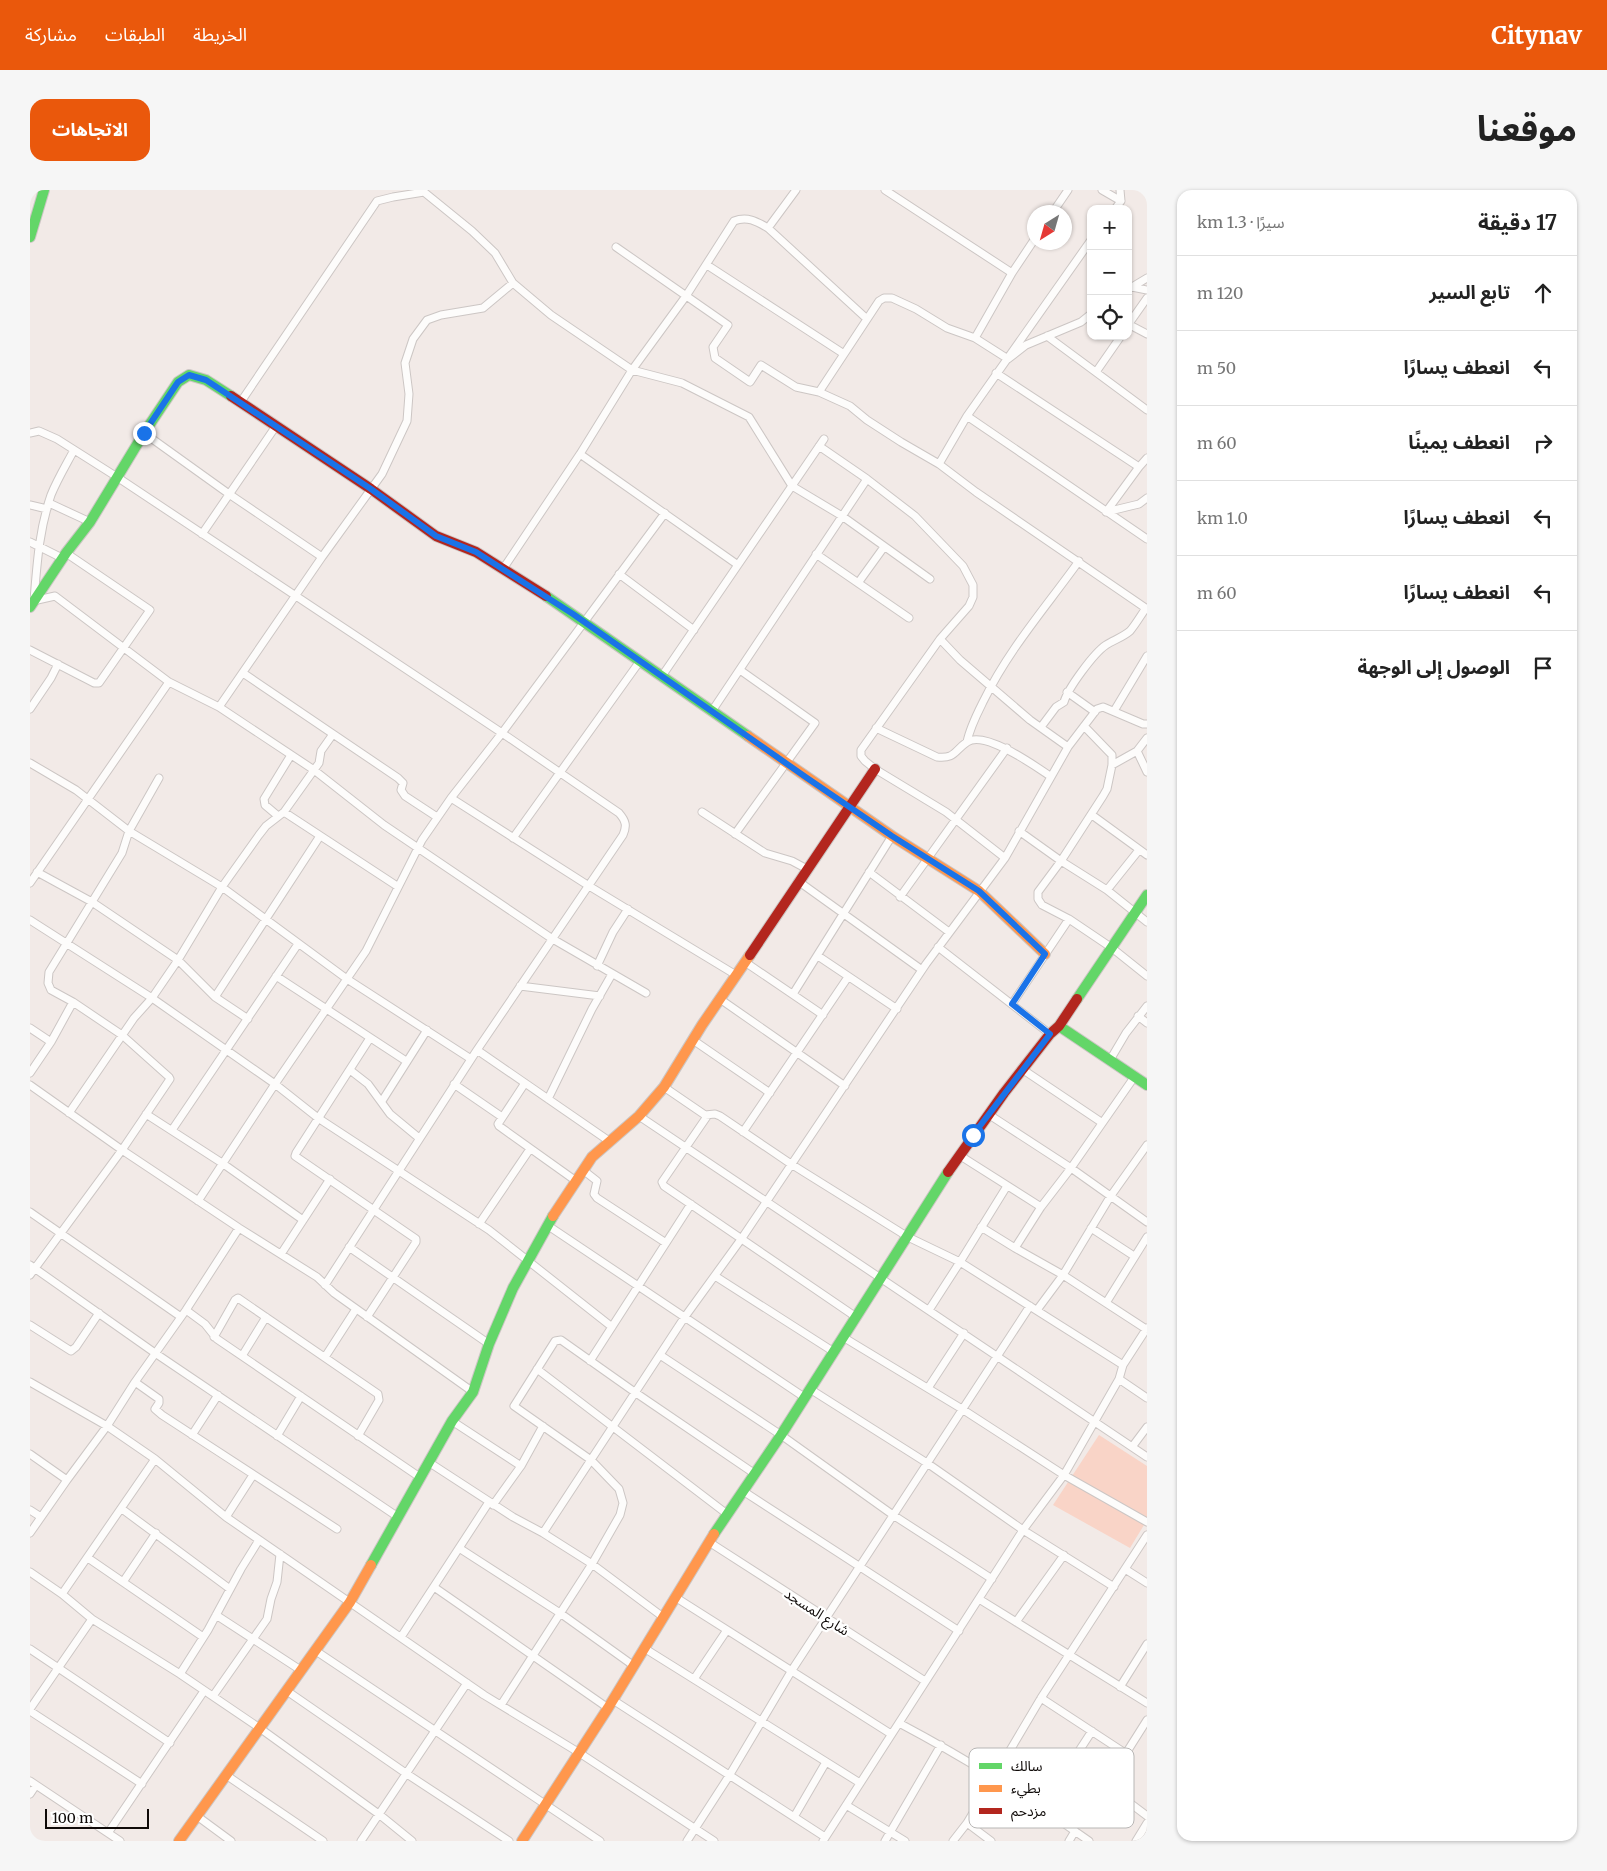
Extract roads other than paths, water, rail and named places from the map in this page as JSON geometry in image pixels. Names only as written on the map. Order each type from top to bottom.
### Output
[{"type":"street","points":[[30,237],[44,190]]},
{"type":"street","points":[[768,228],[796,190]]},
{"type":"street","points":[[885,190],[1012,273]]},
{"type":"street","points":[[1058,205],[1068,190]]},
{"type":"street","points":[[1102,190],[1121,201]]},
{"type":"street","points":[[1118,205],[1121,201],[1120,190]]},
{"type":"street","points":[[240,403],[377,202],[393,197],[424,192],[472,231],[495,253],[513,283],[551,315],[632,370],[682,383],[749,416],[792,486],[842,516],[930,579]]},
{"type":"street","points":[[503,569],[580,454],[632,370],[686,296],[734,221],[742,218],[752,219],[768,228],[867,319]]},
{"type":"street","points":[[939,464],[966,416],[1087,246]]},
{"type":"street","points":[[616,247],[728,325],[713,347],[715,358],[750,382],[761,366],[796,387],[819,392],[850,406],[874,424],[939,464],[976,492],[1146,608],[1127,634],[1098,652],[1067,692],[1064,702],[1056,707],[1041,727]]},
{"type":"street","points":[[975,338],[1027,250]]},
{"type":"street","points":[[707,264],[844,354]]},
{"type":"street","points":[[1132,287],[1147,278]]},
{"type":"street","points":[[219,707],[322,557],[382,474],[407,421],[408,394],[405,363],[413,339],[427,320],[441,315],[483,308],[513,283]]},
{"type":"street","points":[[1132,288],[1147,290]]},
{"type":"street","points":[[819,392],[879,301],[884,298],[892,298],[916,308],[947,328],[975,338],[1008,359]]},
{"type":"street","points":[[1132,319],[1147,298]]},
{"type":"street","points":[[1008,359],[1026,345],[1081,322],[1087,317]]},
{"type":"street","points":[[1081,322],[1087,321]]},
{"type":"street","points":[[1132,327],[1147,334]]},
{"type":"street","points":[[1047,336],[1147,410]]},
{"type":"street","points":[[1096,372],[1118,340]]},
{"type":"street","points":[[996,373],[1139,467]]},
{"type":"street","points":[[31,602],[90,522],[144,433],[178,382],[189,375],[206,380],[371,489],[436,536],[476,552],[584,621],[785,763],[892,836],[979,891],[1045,954]]},
{"type":"street","points":[[966,416],[1147,539]]},
{"type":"street","points":[[202,534],[276,426]]},
{"type":"street","points":[[30,433],[39,431],[57,439],[117,477],[560,772],[619,813],[624,819],[626,827],[623,835],[551,938],[454,1084],[325,1284]]},
{"type":"street","points":[[144,433],[322,557]]},
{"type":"street","points":[[662,676],[824,439]]},
{"type":"street","points":[[819,446],[867,479],[915,516],[963,566],[973,585],[969,606],[940,639],[861,750],[861,756],[864,761],[946,812],[1005,858]]},
{"type":"street","points":[[31,602],[38,547],[48,506],[74,450]]},
{"type":"street","points":[[580,454],[738,565]]},
{"type":"street","points":[[1106,512],[1147,458]]},
{"type":"street","points":[[712,711],[867,479]]},
{"type":"street","points":[[1106,512],[1139,504],[1147,498]]},
{"type":"street","points":[[30,505],[48,506],[90,522]]},
{"type":"street","points":[[198,1201],[373,940],[417,847],[437,817],[502,733],[664,513]]},
{"type":"street","points":[[30,542],[38,547],[64,556],[150,610],[98,684],[94,684],[30,650]]},
{"type":"street","points":[[858,582],[884,547]]},
{"type":"street","points":[[816,554],[908,618]]},
{"type":"street","points":[[876,728],[937,757],[947,758],[955,753],[967,742],[970,729],[991,686],[1027,629],[1079,561]]},
{"type":"street","points":[[618,574],[694,630]]},
{"type":"street","points":[[31,602],[55,596],[169,682],[219,707],[314,770],[384,825],[551,938],[646,993]]},
{"type":"street","points":[[940,639],[960,660],[1030,720],[1068,747]]},
{"type":"street","points":[[1114,711],[1147,656]]},
{"type":"street","points":[[513,838],[640,661]]},
{"type":"street","points":[[30,709],[58,664]]},
{"type":"street","points":[[735,834],[815,723],[740,670]]},
{"type":"street","points":[[243,673],[402,780],[401,790],[405,796],[437,817]]},
{"type":"street","points":[[30,883],[169,682]]},
{"type":"street","points":[[1067,692],[1095,712]]},
{"type":"street","points":[[543,1533],[684,1318],[742,1238],[922,970],[1005,858],[1068,747],[1097,709],[1103,707],[1147,724]]},
{"type":"street","points":[[1084,726],[1112,755],[1107,788],[1092,815],[1038,892],[1038,899],[1042,905],[1069,919],[1112,948],[1147,976]]},
{"type":"street","points":[[69,1113],[134,1018],[152,998],[178,960],[222,887],[262,830],[281,814],[319,763],[321,751],[333,734]]},
{"type":"street","points":[[1112,765],[1137,751],[1147,738]]},
{"type":"street","points":[[967,742],[979,741],[1007,748],[1050,776]]},
{"type":"street","points":[[900,897],[1007,748]]},
{"type":"street","points":[[1137,751],[1147,772]]},
{"type":"street","points":[[291,755],[264,799],[265,805],[320,836],[397,886]]},
{"type":"street","points":[[30,765],[87,799],[129,831],[222,887],[347,979],[471,1059]]},
{"type":"street","points":[[179,1841],[350,1602],[452,1421],[473,1392],[489,1344],[512,1288],[547,1225],[592,1157],[639,1116],[664,1086],[692,1040],[875,768]]},
{"type":"street","points":[[30,1275],[32,1266],[62,1233],[122,1150],[170,1078],[122,1035],[73,1002],[51,990],[47,979],[49,972],[122,853],[129,831],[159,778]]},
{"type":"street","points":[[451,798],[589,886],[736,975]]},
{"type":"street","points":[[702,812],[764,853],[792,860],[806,869]]},
{"type":"street","points":[[1092,815],[1147,855]]},
{"type":"street","points":[[1019,831],[1061,861],[1107,890],[1134,914],[1147,922]]},
{"type":"street","points":[[215,997],[320,836]]},
{"type":"street","points":[[793,994],[892,836]]},
{"type":"street","points":[[1107,890],[1139,850]]},
{"type":"street","points":[[37,872],[92,902],[178,960],[215,997],[248,1019]]},
{"type":"street","points":[[869,872],[949,932]]},
{"type":"street","points":[[798,881],[922,970]]},
{"type":"street","points":[[522,1841],[634,1666],[709,1542],[781,1435],[959,1155],[1022,1069],[1050,1034],[1059,1026],[1147,895]]},
{"type":"street","points":[[597,966],[613,932],[628,909]]},
{"type":"street","points":[[1012,1004],[1069,919]]},
{"type":"street","points":[[30,920],[66,945],[152,998],[275,1084],[318,1118],[479,1224],[612,1327]]},
{"type":"street","points":[[172,1130],[298,944]]},
{"type":"street","points":[[938,947],[1050,1034]]},
{"type":"street","points":[[818,956],[897,1009]]},
{"type":"street","points":[[745,962],[824,1015]]},
{"type":"street","points":[[548,1099],[612,974]]},
{"type":"street","points":[[276,976],[406,1061]]},
{"type":"street","points":[[743,1132],[848,977]]},
{"type":"street","points":[[520,986],[600,996]]},
{"type":"street","points":[[720,999],[845,1086]]},
{"type":"street","points":[[30,1073],[51,1042],[73,1002]]},
{"type":"street","points":[[1110,1060],[1126,1033],[1147,1006]]},
{"type":"street","points":[[1138,1016],[1147,1022]]},
{"type":"street","points":[[1059,1026],[1147,1085]]},
{"type":"street","points":[[30,1028],[51,1042]]},
{"type":"street","points":[[382,1101],[426,1030]]},
{"type":"street","points":[[367,1317],[416,1242],[416,1239],[296,1156],[296,1153],[370,1038]]},
{"type":"street","points":[[692,1040],[770,1093]]},
{"type":"street","points":[[477,1050],[609,1141]]},
{"type":"street","points":[[1022,1069],[1101,1122]]},
{"type":"street","points":[[350,1070],[368,1084],[394,1118],[419,1138]]},
{"type":"street","points":[[1015,1248],[1041,1207],[1071,1168],[1101,1122],[1135,1076]]},
{"type":"street","points":[[525,1083],[502,1117],[498,1124],[499,1126],[576,1181]]},
{"type":"street","points":[[454,1084],[502,1117]]},
{"type":"street","points":[[30,1086],[198,1201],[318,1277],[356,1309],[473,1392]]},
{"type":"street","points":[[664,1086],[705,1115],[717,1114],[791,1164],[908,1237],[960,1262],[1123,1365]]},
{"type":"street","points":[[146,1114],[222,1163],[303,1220]]},
{"type":"street","points":[[988,1114],[1071,1168],[1147,1222]]},
{"type":"street","points":[[639,1116],[1147,1457]]},
{"type":"street","points":[[708,1116],[662,1182],[664,1186],[856,1317]]},
{"type":"street","points":[[1037,1310],[1063,1275],[1110,1197],[1147,1145]]},
{"type":"street","points":[[479,1224],[530,1149]]},
{"type":"street","points":[[959,1155],[1041,1207]]},
{"type":"street","points":[[583,1170],[597,1181],[594,1194],[596,1198],[666,1243]]},
{"type":"street","points":[[281,1254],[330,1180]]},
{"type":"street","points":[[928,1310],[1007,1186]]},
{"type":"street","points":[[590,1361],[691,1204]]},
{"type":"street","points":[[30,1212],[184,1314],[204,1324],[214,1336],[242,1356],[421,1478]]},
{"type":"street","points":[[547,1225],[684,1318],[927,1463],[1023,1530],[1114,1587]]},
{"type":"street","points":[[434,1587],[532,1656],[729,1776],[794,1817],[824,1839],[1023,1530],[1064,1475],[1119,1380],[1123,1365],[1144,1339],[1147,1328],[1063,1275],[980,1227]]},
{"type":"street","points":[[30,1533],[184,1314],[239,1228]]},
{"type":"street","points":[[1091,1228],[1134,1256]]},
{"type":"street","points":[[1106,1303],[1147,1237]]},
{"type":"street","points":[[350,1247],[489,1344]]},
{"type":"street","points":[[32,1266],[277,1436],[398,1517]]},
{"type":"street","points":[[715,1276],[834,1352]]},
{"type":"street","points":[[214,1336],[236,1298],[325,1357],[380,1397],[358,1436]]},
{"type":"street","points":[[687,1841],[729,1776],[792,1670],[1030,1306]]},
{"type":"street","points":[[325,1357],[356,1309]]},
{"type":"street","points":[[30,1325],[71,1351],[76,1347],[99,1313]]},
{"type":"street","points":[[242,1356],[266,1317]]},
{"type":"street","points":[[928,1388],[964,1334]]},
{"type":"street","points":[[843,1337],[962,1409],[1064,1475],[1147,1522]]},
{"type":"street","points":[[501,1705],[592,1564],[620,1515],[623,1504],[619,1489],[591,1460],[514,1406],[555,1341],[559,1340],[755,1474]]},
{"type":"street","points":[[660,1355],[781,1435],[893,1515],[992,1579]]},
{"type":"street","points":[[537,1369],[613,1425],[727,1514]]},
{"type":"street","points":[[1119,1380],[1147,1398]]},
{"type":"street","points":[[30,1382],[107,1426],[155,1459],[226,1517],[467,1683],[578,1752],[714,1841]]},
{"type":"street","points":[[135,1382],[159,1399],[155,1410],[337,1529]]},
{"type":"street","points":[[192,1435],[218,1395]]},
{"type":"street","points":[[277,1436],[301,1396]]},
{"type":"street","points":[[452,1421],[521,1466]]},
{"type":"street","points":[[401,1637],[459,1548],[491,1503],[521,1466],[544,1426]]},
{"type":"street","points":[[1132,1447],[1147,1427]]},
{"type":"street","points":[[30,1454],[67,1480]]},
{"type":"street","points":[[62,1594],[155,1459]]},
{"type":"street","points":[[430,1463],[491,1503],[592,1564],[663,1617]]},
{"type":"street","points":[[226,1517],[253,1475]]},
{"type":"street","points":[[743,1491],[959,1631]]},
{"type":"street","points":[[122,1508],[230,1589]]},
{"type":"street","points":[[30,1510],[41,1517]]},
{"type":"street","points":[[123,1582],[156,1533]]},
{"type":"street","points":[[1013,1748],[1069,1655],[1147,1535]]},
{"type":"street","points":[[180,1674],[216,1616],[240,1569],[260,1540]]},
{"type":"street","name":"شارع المسجد","points":[[709,1542],[925,1681]]},
{"type":"street","points":[[459,1548],[560,1613],[634,1666]]},
{"type":"street","points":[[213,1696],[267,1619],[277,1582],[280,1554]]},
{"type":"street","points":[[1016,1622],[1064,1555]]},
{"type":"street","points":[[88,1558],[203,1637]]},
{"type":"street","points":[[1125,1569],[1147,1583]]},
{"type":"street","points":[[30,1572],[62,1594],[92,1619],[180,1674],[260,1729],[380,1815],[412,1841]]},
{"type":"street","points":[[675,1597],[891,1734]]},
{"type":"street","points":[[979,1599],[1147,1703]]},
{"type":"street","points":[[216,1616],[254,1638],[302,1671]]},
{"type":"street","points":[[92,1619],[30,1710],[142,1784]]},
{"type":"street","points":[[694,1679],[727,1630]]},
{"type":"street","points":[[1120,1687],[1147,1644]]},
{"type":"street","points":[[644,1648],[860,1783]]},
{"type":"street","points":[[30,1649],[170,1743]]},
{"type":"street","points":[[316,1651],[600,1841]]},
{"type":"street","points":[[361,1841],[467,1683]]},
{"type":"street","points":[[108,1833],[204,1691]]},
{"type":"street","points":[[287,1691],[407,1774],[509,1841]]},
{"type":"street","points":[[1042,1698],[1118,1748]]},
{"type":"street","points":[[1128,1748],[1147,1720]]},
{"type":"street","points":[[899,1723],[969,1762]]},
{"type":"street","points":[[1082,1748],[1092,1731]]},
{"type":"street","points":[[885,1841],[941,1745]]},
{"type":"street","points":[[794,1817],[826,1762]]},
{"type":"street","points":[[226,1775],[323,1841]]},
{"type":"street","points":[[30,1794],[33,1783],[120,1841]]},
{"type":"street","points":[[846,1805],[905,1841]]},
{"type":"street","points":[[1134,1806],[1147,1816]]},
{"type":"street","points":[[197,1816],[231,1841]]},
{"type":"street","points":[[954,1841],[969,1820]]},
{"type":"street","points":[[1136,1841],[1147,1823]]},
{"type":"street","points":[[974,1828],[991,1841]]},
{"type":"street","points":[[1070,1828],[1089,1841]]},
{"type":"street","points":[[1069,1841],[1075,1831]]}]
